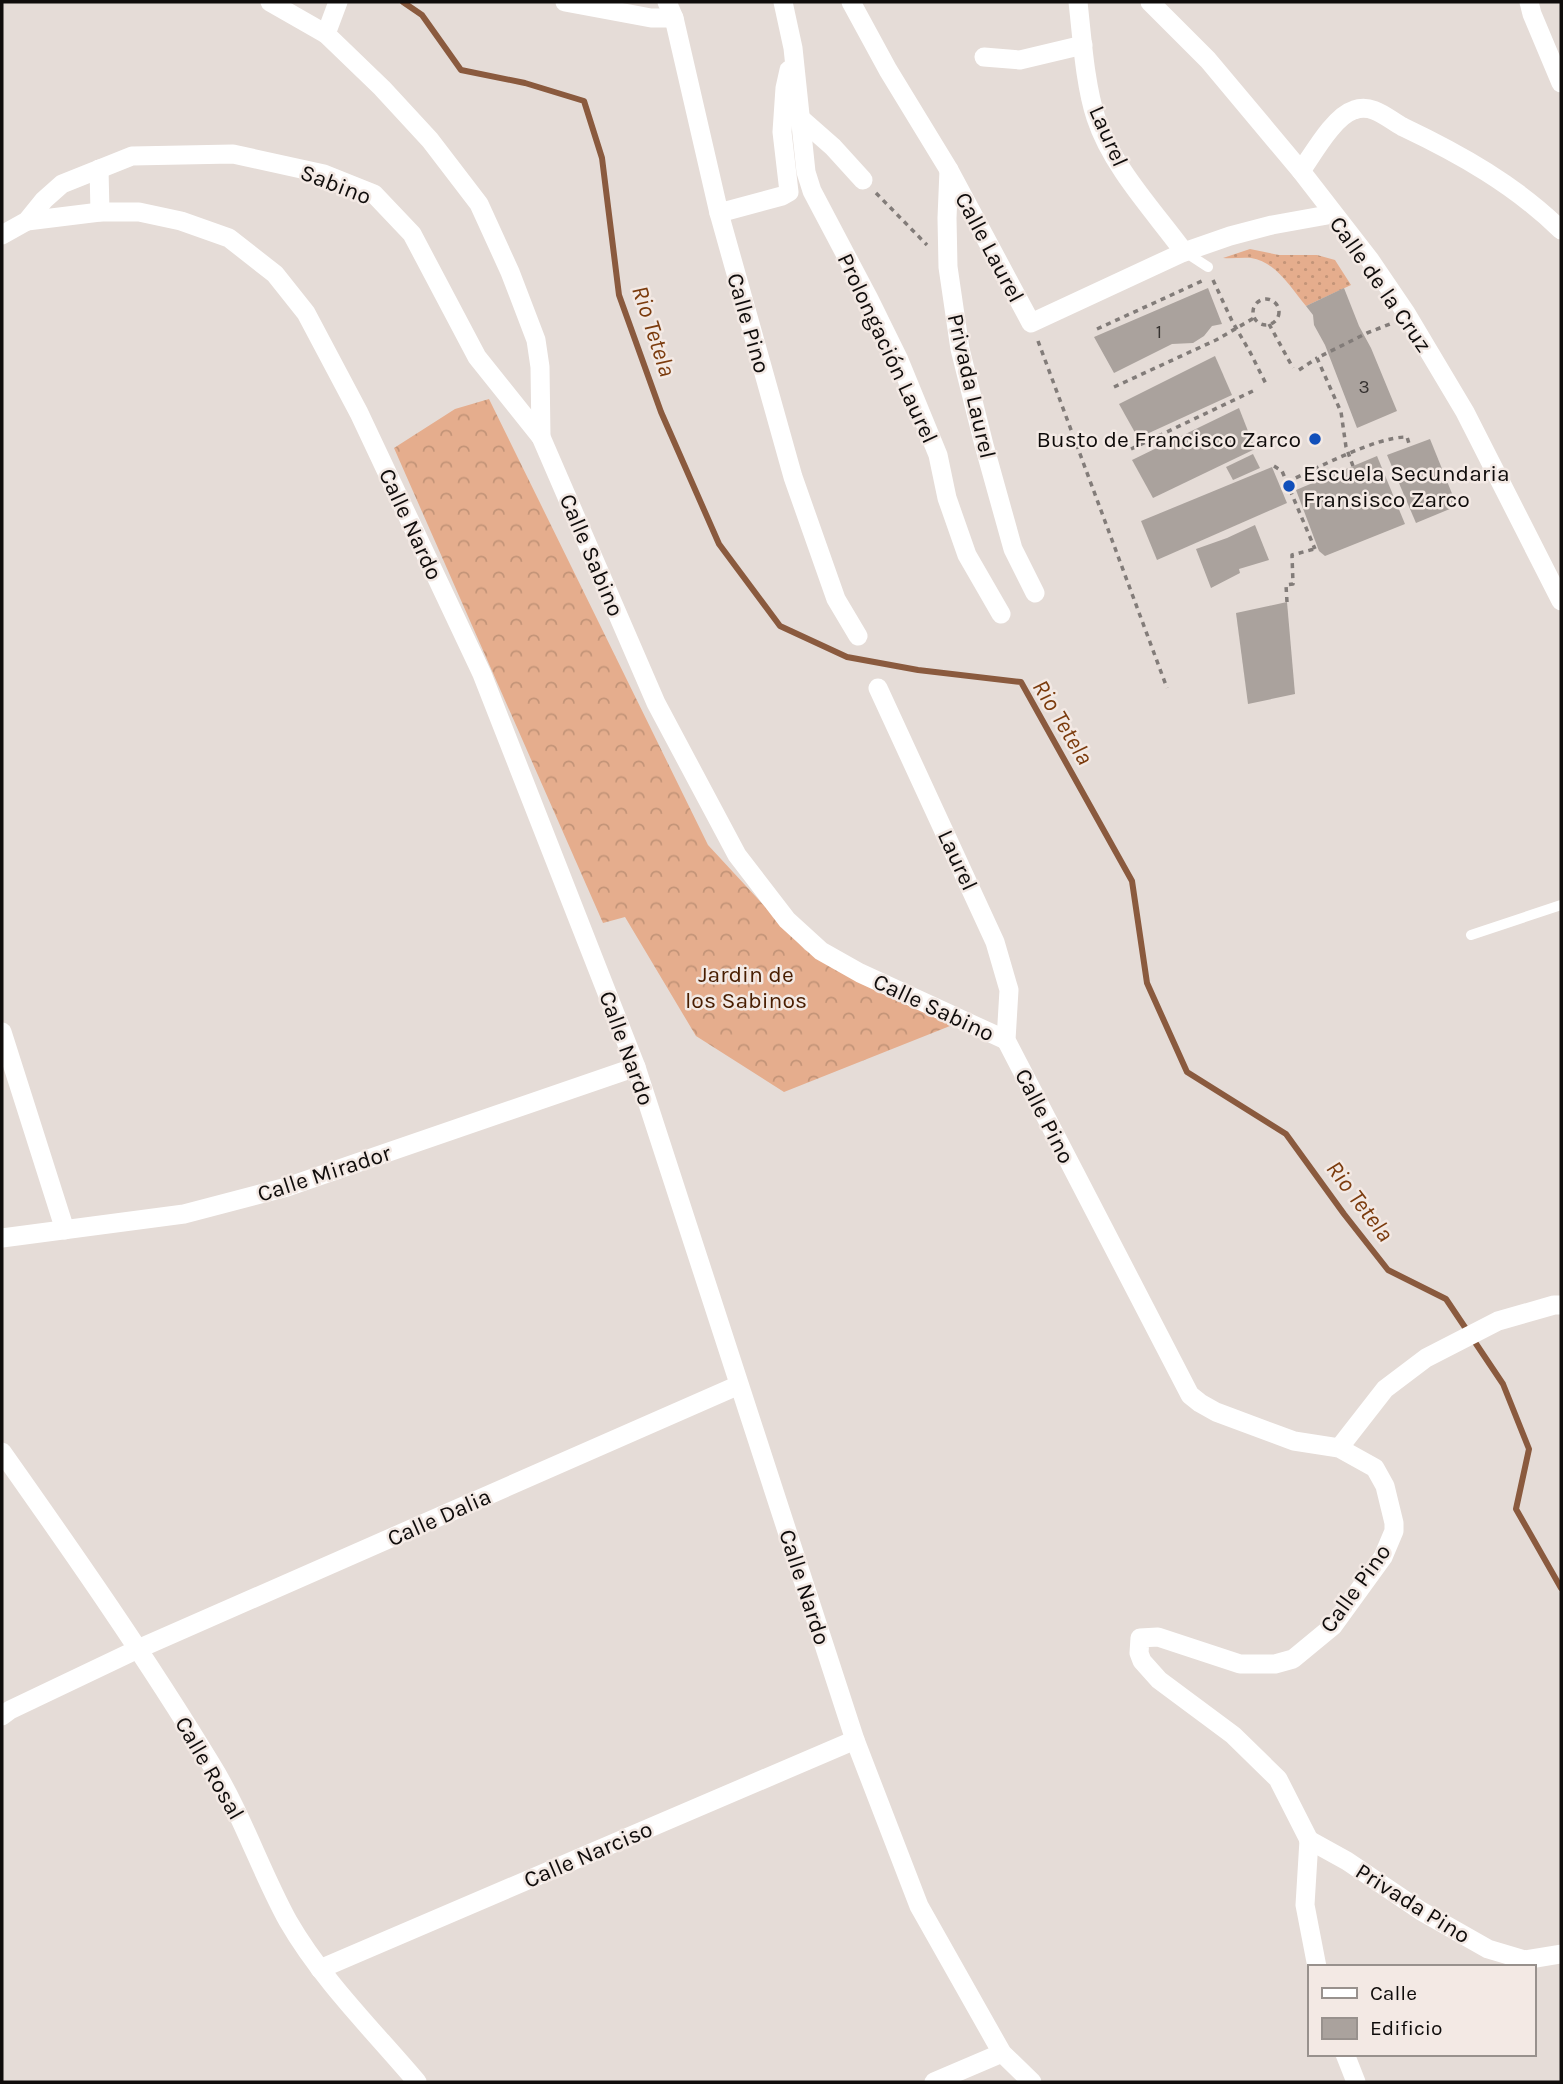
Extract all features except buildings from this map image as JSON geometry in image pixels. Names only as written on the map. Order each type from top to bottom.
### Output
[{"type":"street","name":"Calle Sabino","points":[[270,2],[326,34],[382,88],[430,140],[479,204],[510,272],[536,340],[540,367],[541,437],[656,703],[737,855],[787,920],[821,951],[860,973],[1006,1040]]},
{"type":"street","points":[[326,34],[338,2]]},
{"type":"street","points":[[565,2],[652,18],[670,10]]},
{"type":"street","points":[[783,2],[793,48],[800,118],[833,147],[863,180]]},
{"type":"street","name":"Calle Laurel","points":[[851,2],[888,70],[949,170],[1031,323],[1184,251],[1251,230],[1333,214]]},
{"type":"street","name":"Laurel","points":[[1079,2],[1083,45],[1096,117],[1114,158],[1184,251]]},
{"type":"street","name":"Calle de la Cruz","points":[[1150,2],[1208,60],[1301,170],[1370,260],[1406,313],[1465,412],[1561,601]]},
{"type":"street","points":[[1529,2],[1561,83]]},
{"type":"street","name":"Calle Pino","points":[[670,10],[719,213],[793,477],[836,599],[858,636]]},
{"type":"street","points":[[984,57],[1020,61],[1083,45]]},
{"type":"street","points":[[719,213],[789,192],[782,132],[785,88],[793,48]]},
{"type":"street","points":[[1301,170],[1337,121],[1353,110],[1366,108],[1377,111],[1465,157],[1539,208],[1561,230]]},
{"type":"street","name":"Prolongación Laurel","points":[[800,118],[806,172],[812,191],[899,360],[939,455],[947,498],[967,555],[1001,614]]},
{"type":"street","name":"Sabino","points":[[27,220],[62,184],[132,156],[233,154],[324,174],[374,194],[412,234],[477,357],[541,437]]},
{"type":"street","points":[[99,169],[100,212]]},
{"type":"street","name":"Privada Laurel","points":[[949,170],[948,267],[960,349],[1013,549],[1035,593]]},
{"type":"street","name":"Calle Nardo","points":[[27,220],[100,212],[139,212],[181,221],[229,238],[275,274],[306,313],[359,413],[482,674],[636,1067],[855,1740],[919,1906],[1002,2053],[1032,2082]]},
{"type":"street","points":[[2,235],[27,220]]},
{"type":"street","name":"Laurel","points":[[878,688],[995,942],[1009,990],[1006,1040]]},
{"type":"street","points":[[2,1032],[65,1230]]},
{"type":"street","name":"Calle Pino","points":[[1006,1040],[1191,1395],[1216,1412],[1294,1441],[1339,1448],[1375,1468],[1385,1486],[1394,1531],[1383,1557],[1333,1626],[1293,1659],[1275,1664],[1240,1664],[1158,1637],[1140,1638],[1138,1646],[1142,1661],[1159,1680],[1233,1735],[1278,1779],[1310,1840]]},
{"type":"street","name":"Calle Mirador","points":[[2,1238],[184,1214],[287,1187],[636,1067]]},
{"type":"street","points":[[1339,1448],[1385,1389],[1426,1358],[1499,1321],[1561,1305]]},
{"type":"street","name":"Calle Dalia","points":[[2,1716],[138,1649],[740,1385]]},
{"type":"street","name":"Calle Rosal","points":[[2,1452],[138,1649],[213,1766],[288,1920],[320,1969],[410,2079]]},
{"type":"street","name":"Calle Narciso","points":[[320,1969],[855,1740]]},
{"type":"street","points":[[1310,1840],[1305,1905],[1317,1965]]},
{"type":"street","name":"Privada Pino","points":[[1310,1840],[1347,1861],[1421,1911],[1488,1949],[1525,1960],[1561,1954]]},
{"type":"street","points":[[934,2082],[1002,2053]]},
{"type":"street","points":[[1346,2056],[1356,2082]]},
{"type":"lane","points":[[1184,251],[1208,267]]},
{"type":"lane","points":[[1471,935],[1561,905]]},
{"type":"path","points":[[863,180],[948,267]]},
{"type":"path","points":[[1097,329],[1211,276],[1266,384]]},
{"type":"path","points":[[1261,300],[1269,300],[1276,305],[1279,312],[1276,320],[1269,324],[1260,324],[1254,318],[1255,305],[1261,300]]},
{"type":"path","points":[[1299,369],[1367,333],[1387,326],[1406,313]]},
{"type":"path","points":[[1114,387],[1254,318]]},
{"type":"path","points":[[1031,323],[1167,688]]},
{"type":"path","points":[[1269,324],[1293,368]]},
{"type":"path","points":[[1317,358],[1341,412],[1344,438],[1353,466]]},
{"type":"path","points":[[1131,449],[1255,390]]},
{"type":"path","points":[[1287,482],[1349,453],[1404,436],[1407,437],[1410,447]]},
{"type":"path","points":[[1274,466],[1282,471],[1316,548],[1292,555],[1293,584],[1286,585],[1287,601]]},
{"type":"green space","points":[[1250,249],[1279,255],[1317,255],[1335,260],[1351,285],[1306,306],[1282,276],[1268,264],[1251,258],[1223,258]]},
{"type":"green space","name":"Jardin de los Sabinos","points":[[489,399],[708,845],[805,950],[955,1024],[784,1092],[696,1036],[625,917],[603,923],[394,448],[455,409]]},
{"type":"waterway","name":"Rio Tetela","points":[[403,2],[422,15],[461,70],[525,83],[584,101],[602,158],[619,295],[661,412],[719,544],[780,626],[847,657],[918,670],[1021,682],[1132,881],[1147,983],[1187,1072],[1286,1134],[1388,1270],[1446,1299],[1503,1384],[1529,1449],[1516,1509],[1561,1588]]},
{"type":"place","name":"Busto de Francisco Zarco","points":[[1315,439]]},
{"type":"place","name":"Escuela Secundaria Fransisco Zarco","points":[[1289,486]]}]
